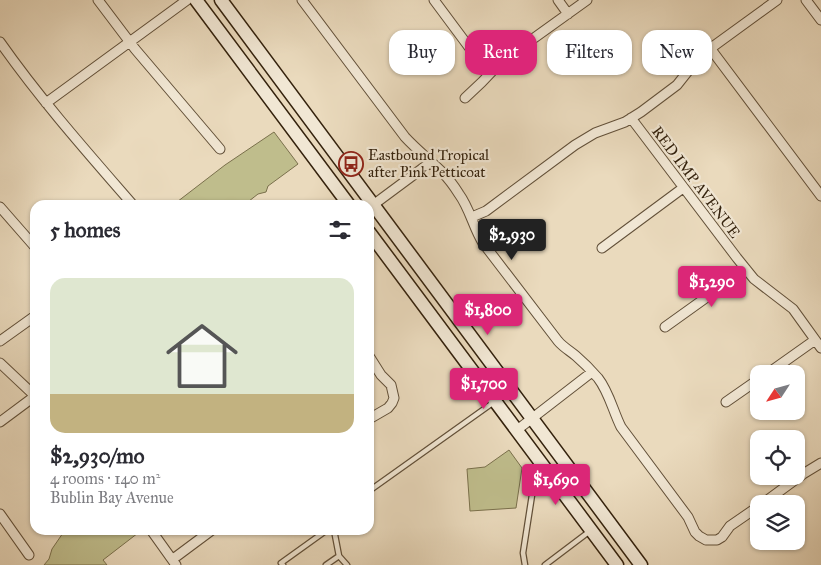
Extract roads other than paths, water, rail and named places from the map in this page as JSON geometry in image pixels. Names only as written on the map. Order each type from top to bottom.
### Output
[{"type":"main road","points":[[196,0],[345,200]]},
{"type":"main road","points":[[221,0],[366,200]]},
{"type":"main road","points":[[374,211],[641,565]]},
{"type":"main road","points":[[374,239],[617,565]]},
{"type":"street","points":[[98,0],[130,42],[220,149]]},
{"type":"street","points":[[46,103],[186,0]]},
{"type":"street","points":[[302,0],[405,137],[443,173],[460,194],[472,217],[477,233],[558,341],[576,356],[604,387],[621,427],[688,517],[695,532],[706,540],[717,540],[722,537],[730,526],[750,512]]},
{"type":"street","points":[[434,0],[465,41]]},
{"type":"street","points":[[558,0],[568,14]]},
{"type":"street","points":[[537,36],[587,0]]},
{"type":"street","points":[[712,47],[777,0]]},
{"type":"street","points":[[806,0],[821,20]]},
{"type":"street","points":[[0,42],[46,103],[129,200]]},
{"type":"street","points":[[712,51],[821,196]]},
{"type":"street","points":[[465,98],[489,75]]},
{"type":"street","points":[[472,217],[486,211],[575,145],[596,133],[625,122],[677,84],[685,75]]},
{"type":"street","name":"RED IMP AVENUE","points":[[631,118],[754,279],[793,310],[821,348]]},
{"type":"street","points":[[374,205],[431,162]]},
{"type":"street","points":[[602,248],[683,188]]},
{"type":"street","points":[[0,207],[30,241]]},
{"type":"street","points":[[665,327],[746,269]]},
{"type":"street","points":[[0,341],[30,320]]},
{"type":"street","points":[[780,365],[815,340]]},
{"type":"street","points":[[0,363],[30,391]]},
{"type":"street","points":[[374,364],[381,376],[391,385],[394,398],[388,408],[374,416]]},
{"type":"street","points":[[516,430],[592,372]]},
{"type":"street","points":[[726,402],[750,385]]},
{"type":"street","points":[[0,422],[30,400]]},
{"type":"street","points":[[774,495],[821,463]]},
{"type":"street","points":[[0,514],[29,555]]},
{"type":"street","points":[[155,535],[174,562],[206,535]]},
{"type":"lane","points":[[374,487],[495,401]]},
{"type":"lane","points":[[525,565],[522,553],[538,459]]},
{"type":"lane","points":[[545,565],[591,530]]},
{"type":"lane","points":[[283,565],[281,563],[319,535]]},
{"type":"lane","points":[[335,535],[339,556],[347,565]]},
{"type":"lane","points":[[326,565],[339,556]]},
{"type":"place","name":"Eastbound Tropical after Pink Petticoat","points":[[351,164]]}]
